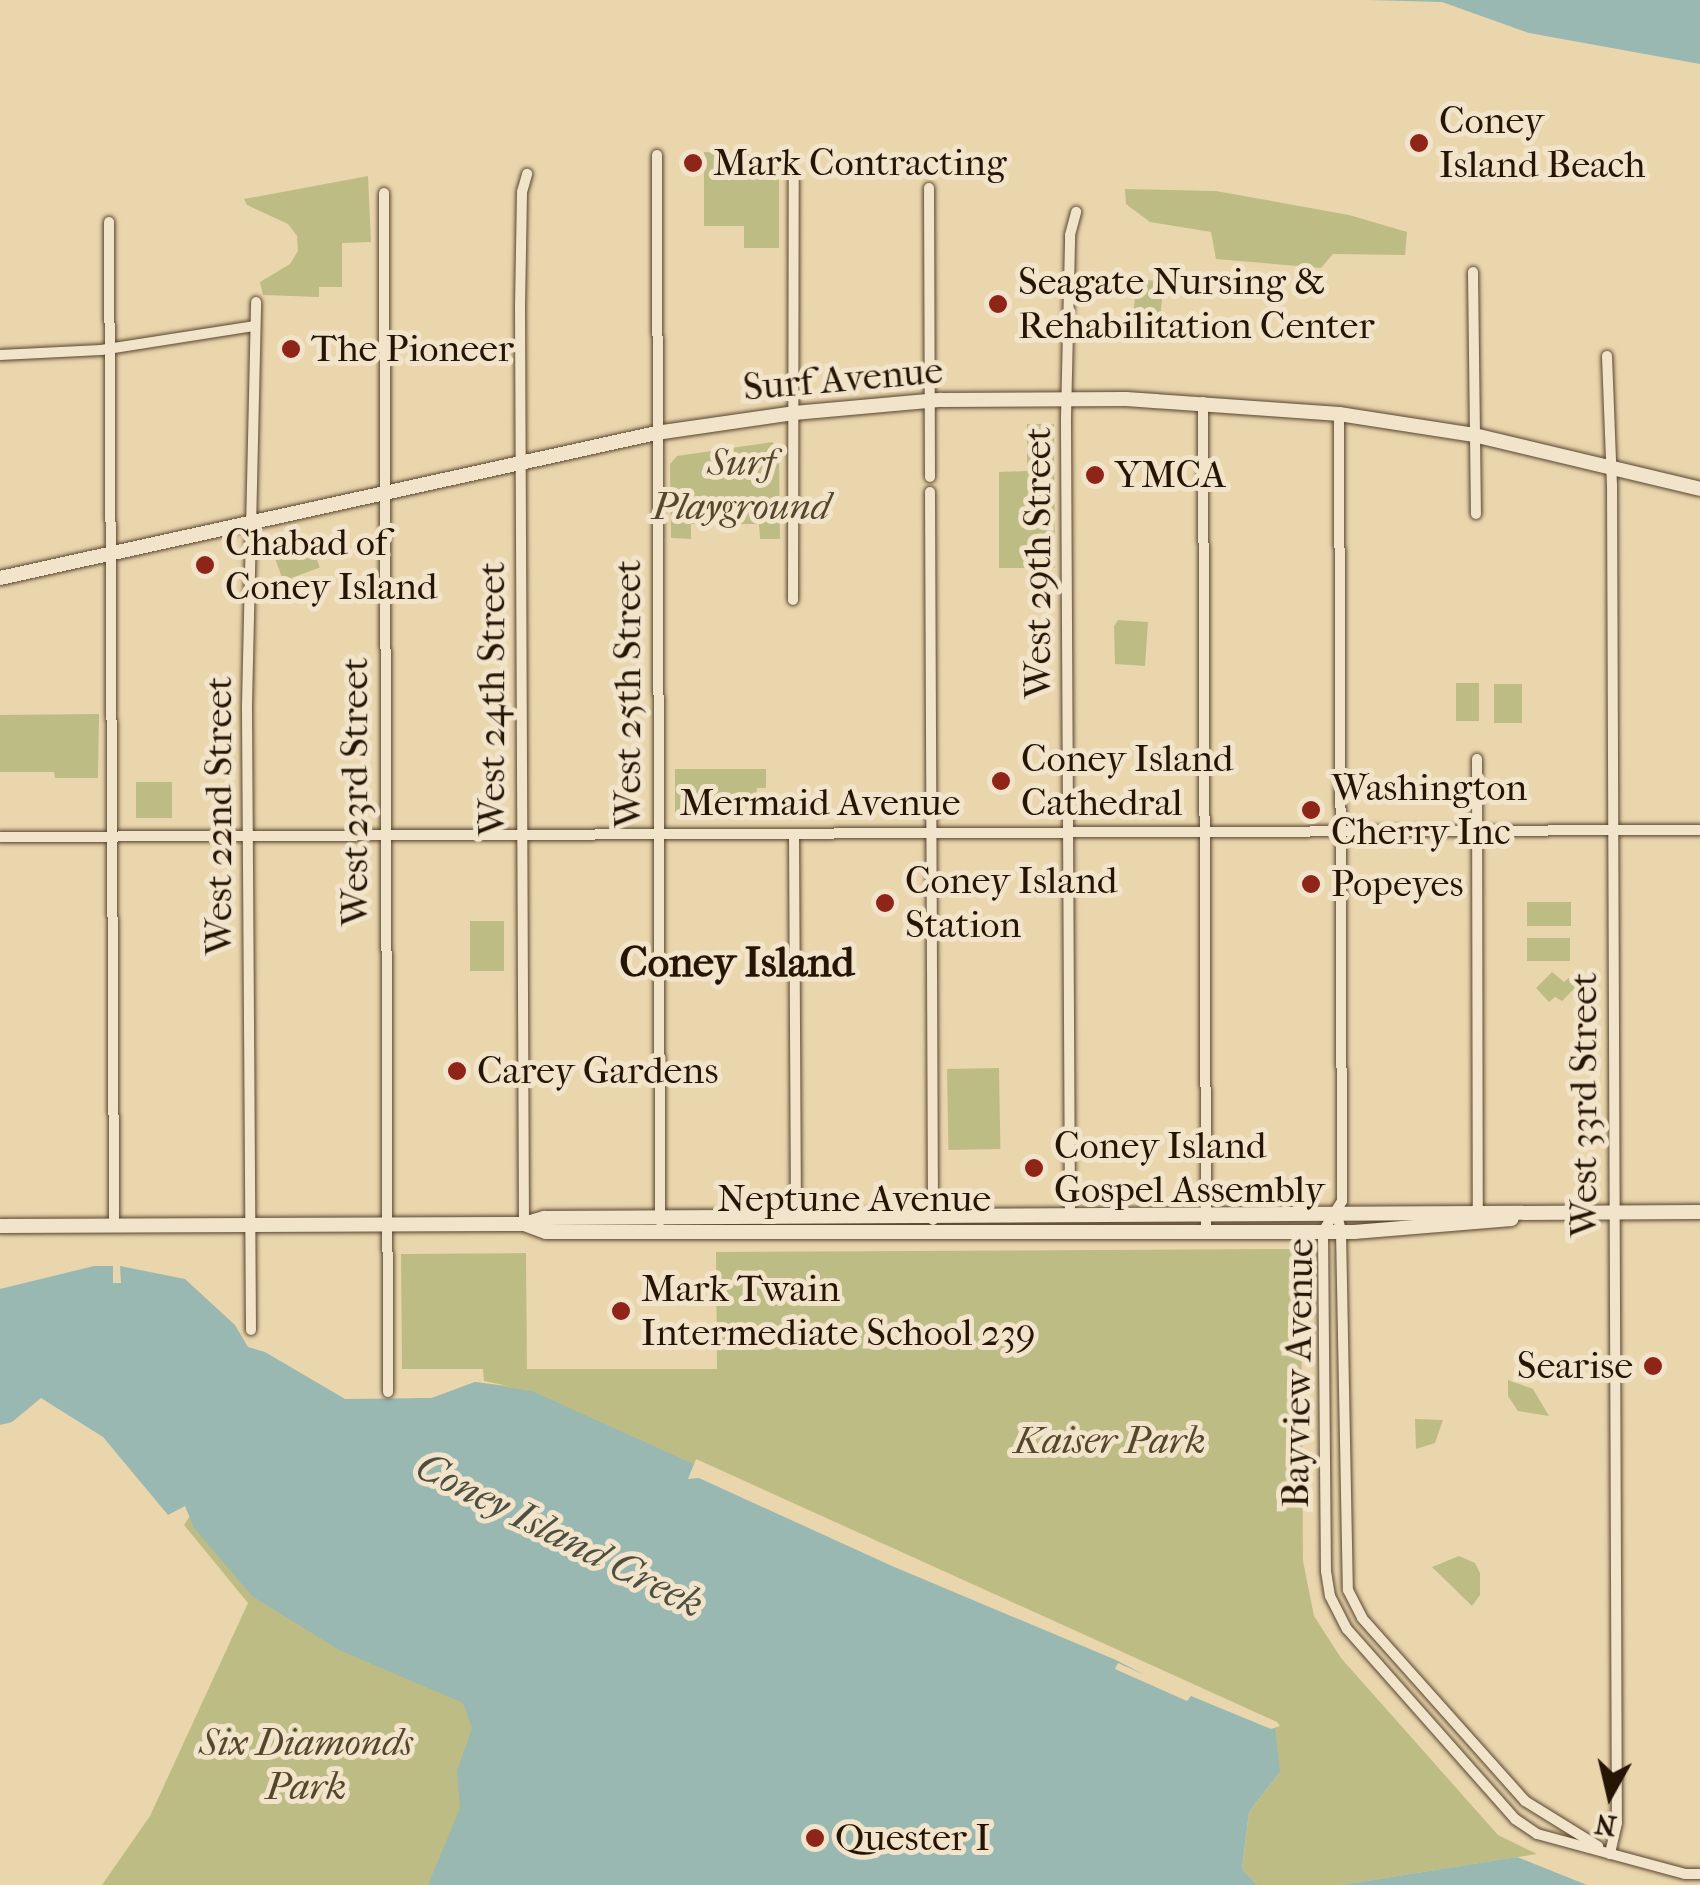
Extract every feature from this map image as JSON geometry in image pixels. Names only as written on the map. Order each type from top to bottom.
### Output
[{"type":"main road","name":"Surf Avenue","points":[[0,578],[656,433],[794,413],[930,401],[1068,398],[1204,402],[1339,414],[1474,435],[1610,464],[1700,489]]},
{"type":"main road","name":"Neptune Avenue","points":[[0,1226],[524,1224],[544,1218],[660,1225],[1206,1222],[1337,1214],[1478,1217],[1700,1212]]},
{"type":"main road","name":"Neptune Avenue","points":[[660,1225],[796,1217],[934,1224],[1070,1216],[1341,1232],[1478,1217]]},
{"type":"street","name":"West 25th Street","points":[[657,156],[660,1225]]},
{"type":"street","name":"West 24th Street","points":[[524,1224],[520,462],[522,192],[527,174]]},
{"type":"street","points":[[793,600],[794,180]]},
{"type":"street","points":[[929,188],[930,476]]},
{"type":"street","name":"West 23rd Street","points":[[384,193],[388,1392]]},
{"type":"street","name":"West 29th Street","points":[[1070,1216],[1068,398],[1070,236],[1076,212]]},
{"type":"street","points":[[110,222],[114,1226]]},
{"type":"street","points":[[1473,272],[1476,514]]},
{"type":"street","name":"West 22nd Street","points":[[251,1330],[248,836],[256,302]]},
{"type":"street","points":[[0,355],[110,349],[256,326]]},
{"type":"street","name":"West 33rd Street","points":[[1607,356],[1614,830],[1617,1823],[1610,1854]]},
{"type":"street","points":[[1204,402],[1206,1222]]},
{"type":"street","points":[[1337,1214],[1342,1200],[1339,414]]},
{"type":"street","points":[[930,492],[934,1224]]},
{"type":"street","points":[[1478,759],[1478,1217]]},
{"type":"street","name":"Mermaid Avenue","points":[[0,837],[1700,830]]},
{"type":"street","points":[[794,834],[796,1217]]},
{"type":"street","name":"Bayview Avenue","points":[[1337,1214],[1322,1231],[1326,1572],[1330,1596],[1347,1629],[1515,1819],[1537,1834],[1700,1874]]},
{"type":"street","name":"Bayview Avenue","points":[[1337,1214],[1341,1232],[1348,1590],[1362,1618],[1525,1801],[1610,1854]]},
{"type":"green space","points":[[704,152],[779,155],[779,248],[744,248],[744,226],[704,226]]},
{"type":"green space","points":[[368,176],[371,242],[342,243],[342,287],[319,287],[319,297],[263,295],[260,282],[290,264],[298,251],[297,236],[288,224],[247,205],[244,199]]},
{"type":"green space","points":[[1125,189],[1216,191],[1349,215],[1407,232],[1405,255],[1333,254],[1321,268],[1216,259],[1211,232],[1150,222],[1126,204]]},
{"type":"green space","points":[[1137,279],[1164,282],[1159,328],[1132,325]]},
{"type":"green space","points":[[1027,424],[1054,424],[1055,568],[999,568],[999,472],[1027,471]]},
{"type":"green space","name":"Surf Playground","points":[[772,442],[779,448],[780,539],[760,539],[759,524],[691,524],[691,539],[671,538],[670,464],[677,456]]},
{"type":"green space","points":[[312,546],[320,568],[283,581],[275,559]]},
{"type":"green space","points":[[1118,620],[1148,622],[1145,666],[1115,664],[1114,626]]},
{"type":"green space","points":[[1456,683],[1479,683],[1479,721],[1456,721]]},
{"type":"green space","points":[[1494,684],[1522,684],[1522,723],[1494,723]]},
{"type":"green space","points":[[99,714],[98,778],[55,778],[54,772],[0,772],[0,715]]},
{"type":"green space","points":[[675,769],[766,769],[766,788],[757,788],[756,797],[747,797],[747,807],[727,807],[726,812],[675,813]]},
{"type":"green space","points":[[136,782],[172,782],[172,818],[136,818]]},
{"type":"green space","points":[[1527,902],[1571,902],[1571,926],[1527,926]]},
{"type":"green space","points":[[470,921],[504,921],[504,971],[470,971]]},
{"type":"green space","points":[[1527,938],[1570,938],[1570,961],[1527,961]]},
{"type":"green space","points":[[1552,972],[1564,982],[1570,977],[1578,985],[1562,1001],[1555,997],[1549,1002],[1536,988]]},
{"type":"green space","points":[[999,1068],[1000,1149],[948,1150],[947,1069]]},
{"type":"green space","name":"Kaiser Park","points":[[1290,1249],[1299,1254],[1301,1261],[1303,1561],[1314,1616],[1341,1658],[1498,1835],[1537,1854],[1341,1885],[1257,1885],[1242,1869],[1249,1812],[1280,1772],[413,1398],[432,1398],[475,1382],[508,1386],[484,1381],[483,1369],[402,1369],[401,1254],[526,1253],[527,1369],[717,1369],[716,1252]]},
{"type":"green space","points":[[1508,1380],[1533,1389],[1549,1416],[1518,1411],[1508,1396]]},
{"type":"green space","points":[[1415,1419],[1443,1420],[1435,1443],[1416,1449]]},
{"type":"green space","name":"Six Diamonds Park","points":[[191,1514],[480,1671],[591,1885],[102,1885],[150,1816],[248,1603],[184,1525]]},
{"type":"green space","points":[[1459,1556],[1475,1563],[1480,1573],[1480,1595],[1472,1606],[1432,1567]]},
{"type":"water","points":[[1368,0],[1700,0],[1700,64],[1529,33],[1442,2]]},
{"type":"water","name":"Coney Island Creek","points":[[94,1266],[113,1266],[113,1283],[121,1283],[120,1266],[185,1279],[235,1325],[248,1347],[265,1352],[345,1399],[432,1398],[475,1382],[532,1391],[1275,1727],[1280,1772],[1249,1812],[1242,1869],[1257,1885],[428,1885],[460,1808],[457,1771],[472,1728],[463,1703],[339,1650],[252,1596],[194,1528],[185,1506],[168,1515],[103,1437],[41,1398],[12,1422],[0,1425],[0,1289]]},
{"type":"water","points":[[1517,1857],[1587,1885],[1341,1885]]},
{"type":"pier","points":[[696,1459],[1280,1726],[1271,1729],[1191,1696],[1187,1701],[1115,1669],[1118,1663],[1145,1675],[1116,1660],[892,1566],[699,1478],[688,1479]]},
{"type":"place","name":"Coney Island Beach","points":[[1419,143]]},
{"type":"place","name":"Mark Contracting","points":[[693,163]]},
{"type":"place","name":"Seagate Nursing & Rehabilitation Center","points":[[998,304]]},
{"type":"place","name":"The Pioneer","points":[[291,349]]},
{"type":"place","name":"YMCA","points":[[1095,475]]},
{"type":"place","name":"Chabad of Coney Island","points":[[205,565]]},
{"type":"place","name":"Coney Island Cathedral","points":[[1001,781]]},
{"type":"place","name":"Washington Cherry Inc","points":[[1311,810]]},
{"type":"place","name":"Popeyes","points":[[1311,884]]},
{"type":"place","name":"Coney Island Station","points":[[885,903]]},
{"type":"place","name":"Carey Gardens","points":[[457,1071]]},
{"type":"place","name":"Coney Island Gospel Assembly","points":[[1034,1168]]},
{"type":"place","name":"Mark Twain Intermediate School 239","points":[[621,1311]]},
{"type":"place","name":"Searise","points":[[1653,1366]]},
{"type":"place","name":"Quester I","points":[[815,1838]]},
{"type":"district","name":"Coney Island","points":[[737,963]]}]
